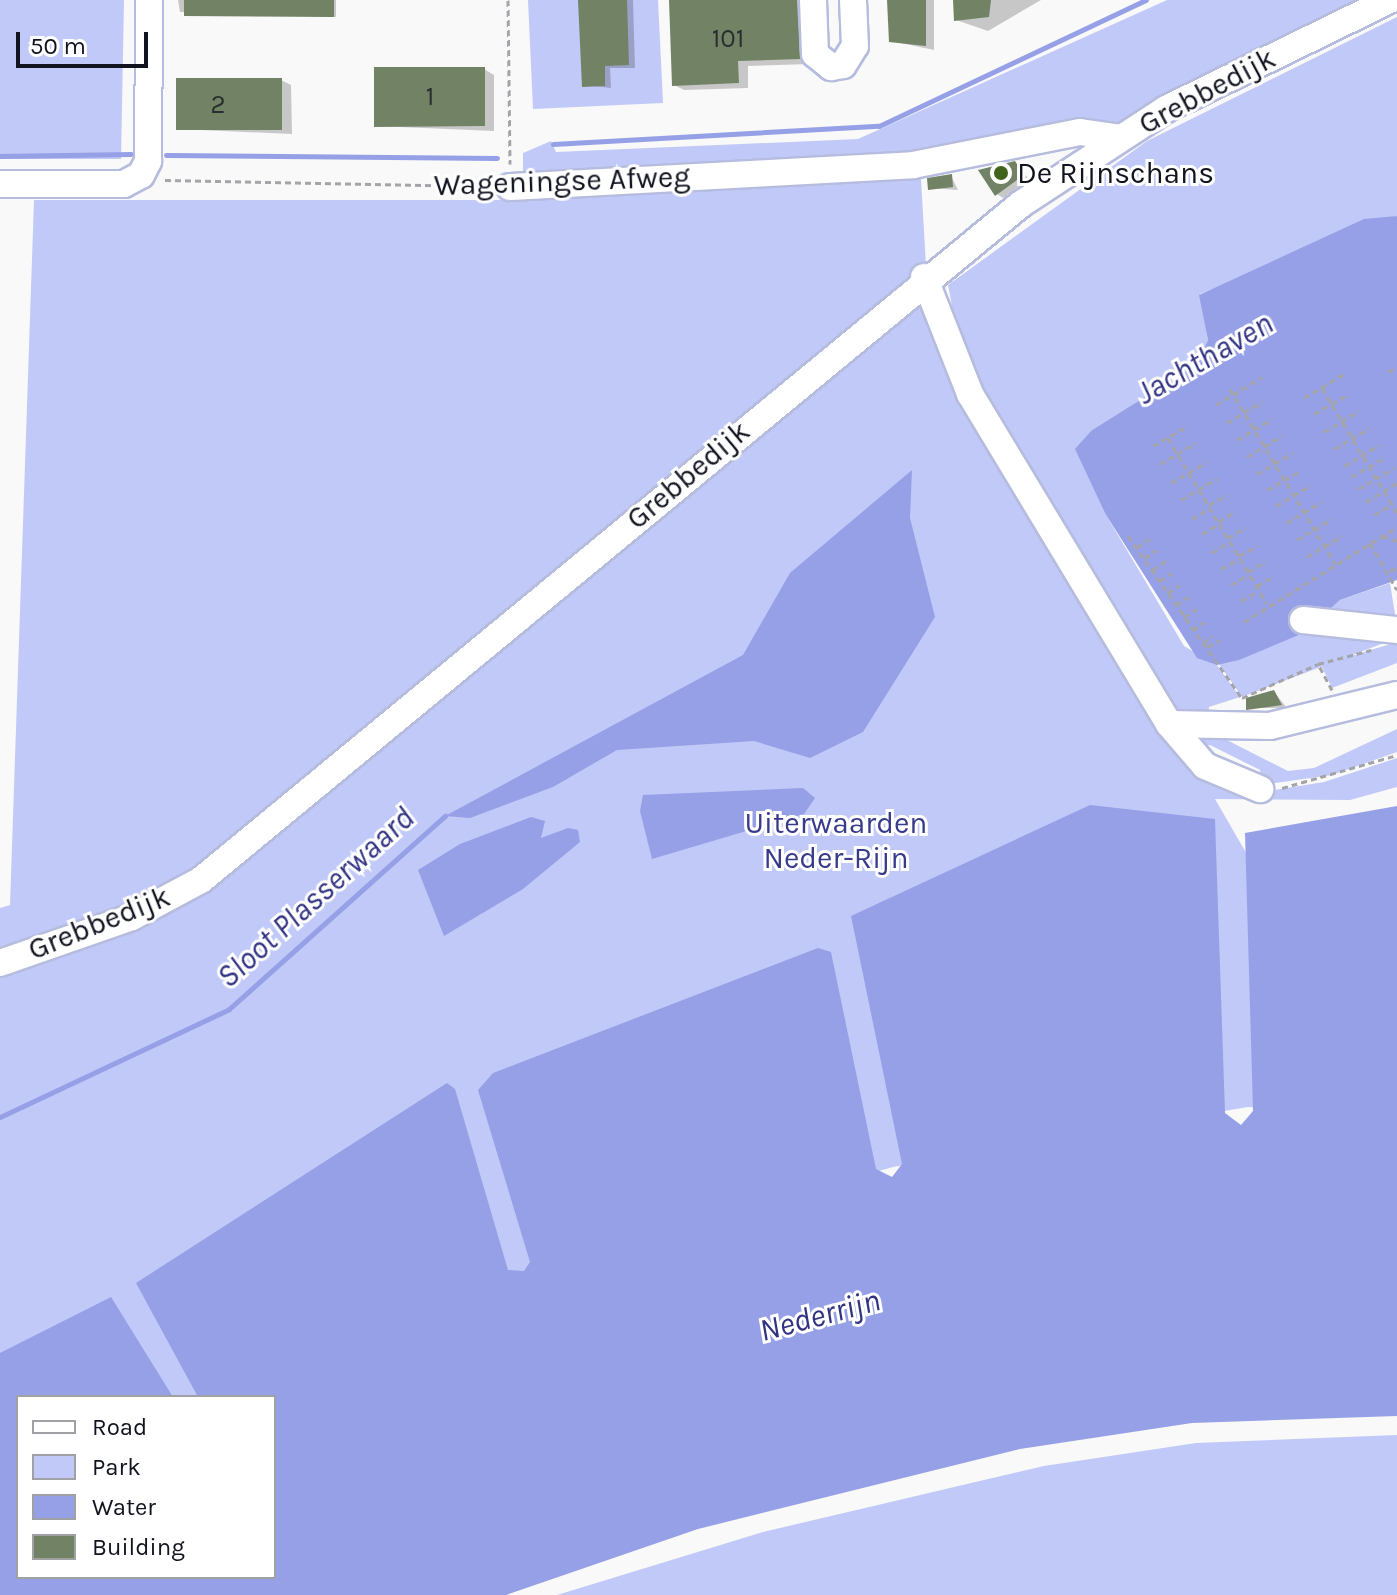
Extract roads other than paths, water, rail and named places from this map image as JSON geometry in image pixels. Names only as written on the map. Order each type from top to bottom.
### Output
[{"type":"street","points":[[0,184],[124,184],[141,175],[148,161],[149,0]]},
{"type":"street","points":[[813,0],[815,54],[831,67],[843,65],[855,46],[853,0]]},
{"type":"street","name":"Grebbedijk","points":[[0,963],[132,917],[201,880],[924,277],[1121,138],[1389,0]]},
{"type":"street","name":"Wageningse Afweg","points":[[510,187],[899,166],[1080,132],[1121,138]]},
{"type":"street","points":[[924,277],[970,394],[1169,724],[1205,766],[1260,789]]},
{"type":"street","points":[[1303,620],[1397,630]]},
{"type":"street","points":[[1169,724],[1270,726],[1339,712],[1397,695]]},
{"type":"water","name":"Jachthaven","points":[[1397,216],[1397,580],[1340,600],[1301,634],[1239,660],[1217,665],[1197,658],[1106,515],[1075,449],[1092,430],[1196,365],[1208,340],[1199,295],[1364,219]]},
{"type":"water","points":[[912,470],[910,518],[935,617],[863,732],[810,758],[754,741],[617,750],[553,787],[470,818],[445,816],[743,655],[790,573]]},
{"type":"water","points":[[803,788],[815,798],[804,814],[652,859],[640,811],[643,795]]},
{"type":"water","name":"Nederrijn","points":[[1090,805],[1215,819],[1225,1113],[1241,1125],[1253,1111],[1245,833],[1397,806],[1397,1416],[1192,1423],[1020,1449],[698,1529],[506,1595],[0,1595],[0,1353],[111,1297],[172,1395],[16,1395],[16,1579],[276,1579],[276,1395],[197,1395],[136,1283],[447,1083],[455,1089],[508,1270],[524,1271],[530,1262],[478,1090],[493,1073],[818,948],[831,952],[876,1169],[892,1177],[902,1164],[851,916]]},
{"type":"water","points":[[531,817],[545,821],[541,838],[568,828],[578,830],[580,842],[523,889],[444,936],[418,870],[460,844]]},
{"type":"waterway","points":[[553,144],[879,126],[1146,0]]},
{"type":"waterway","points":[[0,156],[131,154]]},
{"type":"waterway","points":[[166,155],[497,158]]},
{"type":"waterway","name":"Sloot Plasserwaard","points":[[0,1117],[229,1009],[445,816]]},
{"type":"place","name":"De Rijnschans","points":[[1001,173]]},
{"type":"park label","name":"Uiterwaarden Neder-Rijn","points":[[836,840]]}]
